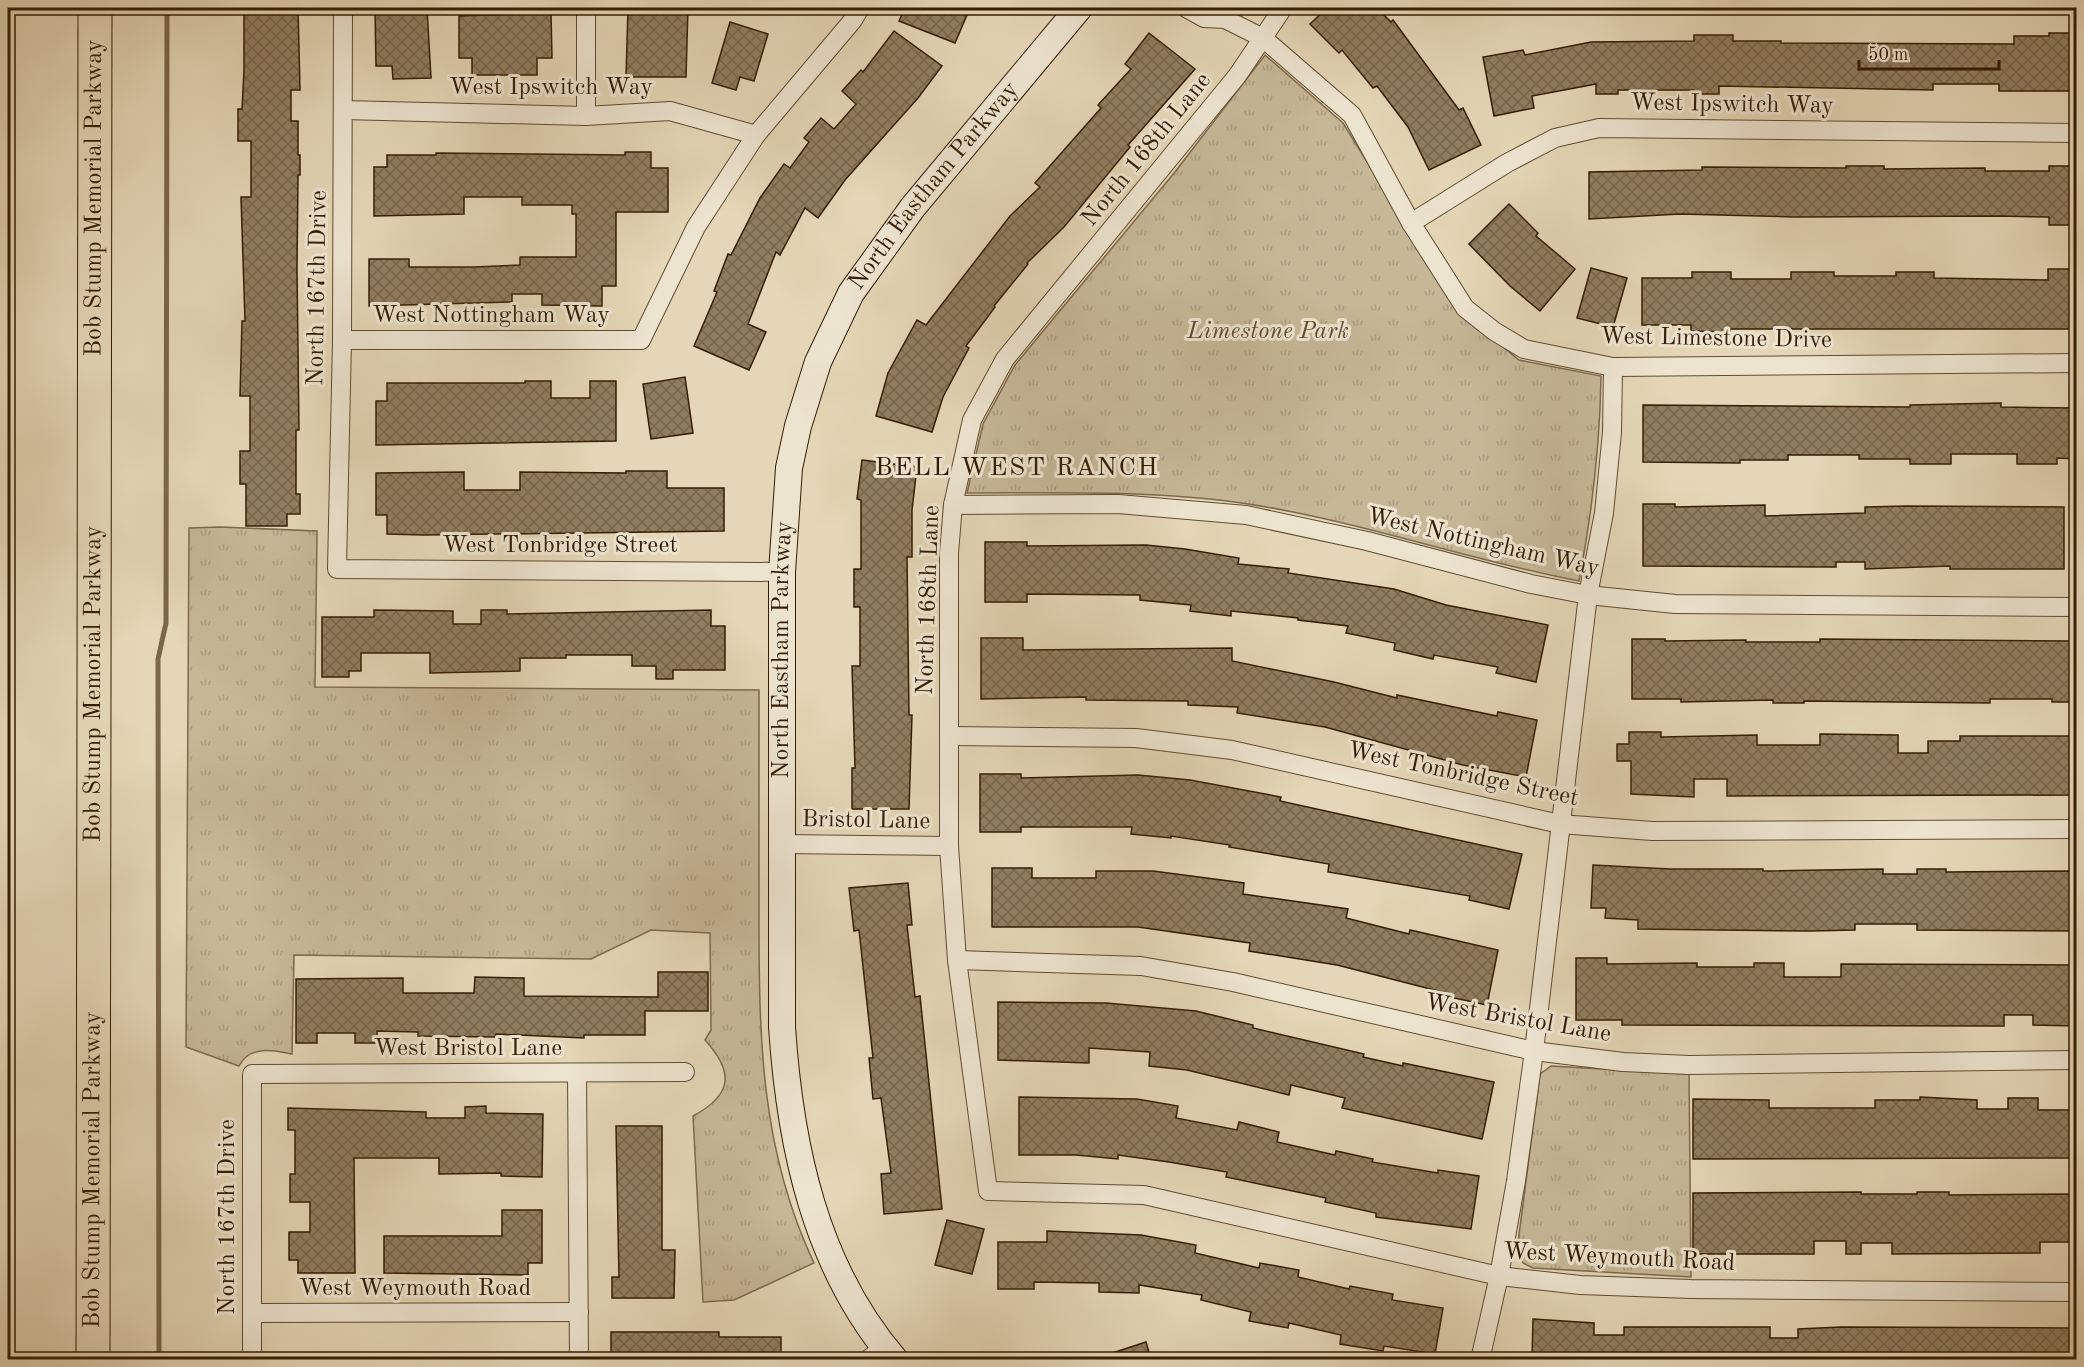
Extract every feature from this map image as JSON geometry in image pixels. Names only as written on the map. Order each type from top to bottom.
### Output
[{"type":"highway","name":"Bob Stump Memorial Parkway","points":[[93,1359],[95,8]]},
{"type":"highway","points":[[93,391],[114,261],[116,8]]},
{"type":"street","name":"North 167th Drive","points":[[337,569],[342,340],[343,8]]},
{"type":"street","points":[[586,8],[586,116]]},
{"type":"street","points":[[756,135],[853,20],[860,8]]},
{"type":"street","name":"North Eastham Parkway","points":[[882,1355],[830,1255],[809,1202],[797,1151],[785,1073],[782,1027],[782,572],[789,468],[798,426],[818,362],[833,326],[851,293],[913,207],[1079,8]]},
{"type":"street","name":"West Limestone Drive","points":[[1186,8],[1204,18],[1222,13],[1263,38],[1352,115],[1411,223],[1465,308],[1494,331],[1524,349],[1613,367],[2076,363]]},
{"type":"street","name":"North 168th Lane","points":[[988,1191],[957,960],[949,846],[950,553],[953,505],[972,420],[1005,359],[1237,76],[1282,8]]},
{"type":"street","name":"West Ipswitch Way","points":[[343,110],[586,116],[670,111],[756,135]]},
{"type":"street","name":"West Ipswitch Way","points":[[1411,223],[1507,163],[1555,138],[1599,128],[2076,133]]},
{"type":"street","name":"West Nottingham Way","points":[[342,340],[641,340],[696,227],[756,135]]},
{"type":"street","points":[[1480,1359],[1499,1276],[1516,1181],[1588,595],[1604,513],[1612,432],[1613,367]]},
{"type":"street","name":"West Nottingham Way","points":[[953,505],[1118,504],[1246,515],[1367,541],[1531,584],[1588,595],[1675,604],[2076,607]]},
{"type":"street","name":"West Tonbridge Street","points":[[337,569],[782,572]]},
{"type":"street","name":"West Tonbridge Street","points":[[950,736],[1136,738],[1232,750],[1560,824],[1652,831],[2076,829]]},
{"type":"street","name":"Bristol Lane","points":[[782,844],[949,846]]},
{"type":"street","name":"West Bristol Lane","points":[[957,960],[1141,966],[1233,982],[1533,1051],[1623,1062],[1689,1065],[2076,1060]]},
{"type":"street","name":"West Bristol Lane","points":[[252,1074],[685,1072]]},
{"type":"street","points":[[577,1073],[579,1359]]},
{"type":"street","name":"North 167th Drive","points":[[252,1074],[252,1359]]},
{"type":"street","name":"West Weymouth Road","points":[[988,1191],[1144,1196],[1499,1276],[1580,1285],[1691,1289],[2076,1292]]},
{"type":"street","name":"West Weymouth Road","points":[[253,1313],[579,1312]]},
{"type":"green space","name":"Limestone Park","points":[[1265,55],[1343,123],[1403,220],[1469,319],[1519,360],[1601,376],[1594,479],[1579,581],[1331,520],[1248,504],[1143,494],[967,493],[983,424],[1015,365],[1175,172]]},
{"type":"green space","points":[[189,528],[317,531],[315,687],[759,690],[759,959],[766,1091],[783,1178],[796,1220],[814,1263],[734,1300],[703,1302],[693,1116],[716,1100],[725,1082],[725,1073],[721,1063],[705,1040],[711,1030],[710,933],[651,930],[591,959],[294,955],[292,1054],[256,1052],[244,1059],[239,1066],[186,1047]]},
{"type":"green space","points":[[1551,1066],[1689,1074],[1691,1277],[1533,1268],[1523,1263],[1517,1250],[1540,1074]]},
{"type":"building","points":[[244,8],[298,8],[300,90],[291,90],[291,121],[298,121],[298,155],[300,155],[297,268],[299,430],[296,430],[296,494],[300,494],[300,514],[287,514],[287,526],[246,526],[246,484],[240,484],[240,451],[250,451],[250,396],[240,396],[242,321],[245,321],[241,197],[251,197],[251,141],[238,141],[238,109],[242,109],[244,71]]},
{"type":"building","points":[[375,8],[427,8],[431,78],[393,79],[392,66],[376,66]]},
{"type":"building","points":[[628,8],[688,8],[686,77],[626,77]]},
{"type":"building","points":[[905,8],[970,8],[955,43],[899,21]]},
{"type":"building","points":[[1327,8],[1377,8],[1391,22],[1393,20],[1459,110],[1463,108],[1481,145],[1429,170],[1408,127],[1377,86],[1373,88],[1342,50],[1339,53],[1310,24]]},
{"type":"building","points":[[551,13],[552,58],[537,58],[537,75],[472,75],[472,58],[459,58],[459,16]]},
{"type":"building","points":[[730,22],[768,34],[754,81],[740,77],[736,90],[712,83]]},
{"type":"building","points":[[894,31],[942,66],[918,98],[845,180],[818,218],[805,208],[780,255],[776,252],[748,324],[766,332],[749,370],[694,346],[717,292],[714,291],[728,254],[731,255],[760,198],[784,164],[790,168],[809,142],[804,138],[821,118],[834,129],[856,104],[842,91],[861,70],[863,72]]},
{"type":"building","points":[[1149,33],[1195,69],[1128,145],[1130,147],[1064,227],[1027,263],[994,306],[966,346],[969,348],[943,397],[932,432],[876,416],[888,373],[917,320],[926,325],[1010,216],[1040,187],[1035,183],[1101,108],[1098,105],[1131,69],[1125,64]]},
{"type":"building","points":[[2049,33],[2076,33],[2076,91],[1999,91],[1999,84],[1933,84],[1933,90],[1719,86],[1719,94],[1694,94],[1694,90],[1618,90],[1618,94],[1596,94],[1596,84],[1532,96],[1534,108],[1494,116],[1483,57],[1523,50],[1525,55],[1591,42],[1694,41],[1694,35],[1733,35],[1733,41],[1781,41],[1781,43],[2014,44],[2014,36],[2049,36]]},
{"type":"building","points":[[625,152],[651,152],[651,168],[668,168],[668,212],[616,212],[616,286],[602,286],[602,306],[542,305],[542,294],[512,294],[512,302],[369,306],[369,259],[409,259],[409,267],[474,267],[520,265],[520,257],[576,257],[576,214],[572,214],[572,205],[522,205],[522,197],[464,197],[464,214],[374,216],[374,167],[387,167],[387,155],[436,155],[436,153],[625,155]]},
{"type":"building","points":[[1846,166],[1884,166],[1884,169],[1985,168],[1985,171],[2049,171],[2049,166],[2076,166],[2076,225],[2049,225],[2049,217],[1998,216],[1795,217],[1680,214],[1589,219],[1589,172],[1702,170],[1702,167],[1846,168]]},
{"type":"building","points":[[1509,204],[1538,233],[1536,236],[1575,269],[1540,311],[1510,286],[1469,244]]},
{"type":"building","points":[[1591,268],[1627,278],[1613,327],[1577,318]]},
{"type":"building","points":[[2048,269],[2076,269],[2076,329],[1730,329],[1730,332],[1691,331],[1691,325],[1642,325],[1642,278],[1692,278],[1692,272],[1731,272],[1731,279],[1791,279],[1791,272],[1834,272],[1834,276],[1896,276],[1896,272],[1934,272],[1934,278],[2048,280]]},
{"type":"building","points":[[685,377],[693,433],[651,439],[643,384]]},
{"type":"building","points":[[525,381],[551,381],[551,398],[590,398],[590,381],[616,381],[616,441],[376,445],[376,401],[387,401],[387,383],[525,383]]},
{"type":"building","points":[[2001,403],[2001,407],[2076,408],[2076,459],[2057,458],[2057,464],[2017,464],[2017,454],[1951,454],[1951,464],[1910,464],[1910,459],[1859,459],[1859,455],[1788,455],[1788,460],[1740,460],[1740,463],[1643,462],[1643,405],[1910,407],[1910,405]]},
{"type":"building","points":[[862,460],[917,467],[912,510],[912,557],[907,557],[909,715],[912,715],[909,809],[852,809],[852,768],[855,768],[852,666],[860,666],[860,607],[854,607],[854,569],[861,569],[861,500],[857,499]]},
{"type":"building","points":[[626,471],[667,471],[667,488],[724,488],[724,531],[387,534],[387,515],[376,515],[376,473],[464,472],[464,490],[520,490],[520,472],[626,473]]},
{"type":"building","points":[[1643,504],[1675,504],[1675,507],[1765,505],[1765,516],[1865,513],[1865,507],[2064,507],[2064,569],[1950,569],[1950,566],[1865,569],[1865,562],[1836,562],[1836,567],[1643,566]]},
{"type":"building","points":[[985,542],[1027,542],[1027,546],[1146,545],[1185,549],[1239,558],[1238,564],[1289,569],[1288,573],[1394,589],[1446,605],[1548,625],[1536,682],[1496,673],[1498,667],[1434,655],[1433,659],[1394,650],[1395,643],[1346,633],[1348,626],[1231,611],[1231,616],[1190,611],[1191,605],[1140,600],[1140,595],[1027,594],[1027,602],[985,602]]},
{"type":"building","points":[[374,610],[453,611],[453,624],[481,624],[481,610],[507,610],[507,614],[711,610],[711,626],[725,626],[725,670],[673,670],[673,679],[656,679],[656,666],[632,666],[632,655],[566,655],[566,658],[520,658],[520,671],[430,673],[430,653],[361,653],[361,671],[349,671],[349,677],[322,677],[322,617],[374,617]]},
{"type":"building","points":[[981,638],[1023,638],[1023,650],[1232,648],[1232,661],[1334,682],[1397,698],[1397,695],[1497,716],[1498,712],[1537,720],[1526,777],[1463,765],[1325,727],[1237,713],[1238,707],[1188,705],[1188,701],[1086,700],[1086,697],[981,699]]},
{"type":"building","points":[[1632,639],[1746,640],[1746,642],[1820,642],[1820,639],[2076,641],[2076,702],[2052,702],[2052,699],[1990,699],[1990,703],[1804,701],[1804,703],[1773,703],[1773,700],[1681,702],[1681,699],[1632,699]]},
{"type":"building","points":[[1629,732],[1661,732],[1661,737],[1757,735],[1757,745],[1820,745],[1820,734],[1898,735],[1898,753],[1928,753],[1928,741],[1960,741],[1960,736],[2076,736],[2076,795],[1727,796],[1727,779],[1694,779],[1694,797],[1631,794],[1631,761],[1617,761],[1617,744],[1629,744]]},
{"type":"building","points":[[980,774],[1021,774],[1021,778],[1138,775],[1190,780],[1281,797],[1280,801],[1522,854],[1509,909],[1469,900],[1470,896],[1328,872],[1329,864],[1171,836],[1171,838],[1131,834],[1132,827],[1021,827],[1021,832],[980,832]]},
{"type":"building","points":[[1593,865],[1670,869],[1763,869],[1763,871],[1883,869],[1883,874],[1917,874],[1917,869],[1946,869],[1946,872],[2076,871],[2076,931],[1917,930],[1917,924],[1855,924],[1855,930],[1810,931],[1638,929],[1638,920],[1605,918],[1606,908],[1591,908]]},
{"type":"building","points":[[992,868],[1032,868],[1032,878],[1096,878],[1096,871],[1153,871],[1244,883],[1243,894],[1348,909],[1346,918],[1409,934],[1410,930],[1498,950],[1487,1005],[1445,996],[1446,993],[1337,965],[1249,951],[1250,943],[1138,927],[992,927]]},
{"type":"building","points":[[908,883],[912,925],[907,925],[915,997],[920,996],[942,1209],[884,1214],[881,1174],[891,1173],[881,1098],[873,1099],[869,1058],[873,1058],[859,930],[854,931],[849,888]]},
{"type":"building","points":[[1576,958],[1607,958],[1607,964],[1697,963],[1697,967],[1754,967],[1754,963],[1784,963],[1784,977],[1841,977],[1841,964],[2076,965],[2076,1026],[2033,1025],[2033,1015],[2004,1015],[2004,1026],[1622,1025],[1622,1020],[1576,1020]]},
{"type":"building","points":[[658,972],[708,972],[708,1011],[645,1011],[645,1035],[584,1035],[584,1038],[496,1034],[496,1037],[418,1036],[418,1032],[377,1031],[377,1043],[355,1043],[355,1033],[317,1033],[317,1043],[296,1043],[296,979],[403,978],[403,993],[474,993],[475,977],[524,978],[524,996],[658,997]]},
{"type":"building","points":[[998,1002],[1106,1003],[1196,1011],[1253,1025],[1253,1028],[1364,1054],[1363,1057],[1494,1082],[1482,1139],[1342,1108],[1345,1098],[1291,1085],[1289,1095],[1187,1070],[1149,1066],[1150,1052],[1089,1048],[1089,1063],[998,1060]]},
{"type":"building","points":[[1019,1097],[1137,1099],[1178,1106],[1176,1118],[1237,1130],[1239,1122],[1279,1132],[1277,1142],[1335,1155],[1336,1151],[1373,1159],[1372,1162],[1438,1173],[1438,1170],[1479,1176],[1471,1229],[1376,1217],[1376,1213],[1325,1202],[1326,1198],[1226,1177],[1227,1172],[1169,1162],[1118,1155],[1118,1159],[1076,1155],[1019,1155]]},
{"type":"building","points":[[1920,1097],[1977,1100],[1977,1109],[2008,1109],[2008,1098],[2038,1098],[2038,1110],[2076,1110],[2076,1158],[1693,1159],[1693,1099],[1769,1100],[1769,1108],[1875,1108],[1875,1100],[1920,1100]]},
{"type":"building","points":[[486,1106],[486,1113],[543,1114],[542,1177],[501,1176],[501,1173],[439,1174],[439,1158],[354,1158],[355,1273],[298,1273],[298,1260],[289,1260],[289,1232],[310,1232],[310,1202],[290,1202],[290,1174],[295,1174],[295,1130],[288,1130],[288,1108],[426,1112],[426,1118],[465,1118],[465,1107]]},
{"type":"building","points":[[616,1126],[662,1126],[662,1250],[675,1250],[674,1298],[612,1298],[612,1277],[619,1277]]},
{"type":"building","points":[[1861,1192],[1861,1194],[1917,1194],[1917,1192],[1949,1192],[1949,1195],[2076,1194],[2076,1242],[2040,1242],[2040,1253],[1892,1254],[1892,1243],[1861,1243],[1861,1254],[1846,1254],[1846,1241],[1814,1241],[1814,1254],[1693,1254],[1693,1193]]},
{"type":"building","points":[[502,1210],[542,1210],[542,1263],[528,1263],[528,1275],[384,1273],[384,1236],[502,1236]]},
{"type":"building","points":[[947,1220],[984,1229],[972,1274],[935,1265]]},
{"type":"building","points":[[1047,1231],[1141,1235],[1196,1245],[1195,1253],[1259,1268],[1260,1263],[1299,1270],[1298,1277],[1349,1289],[1350,1286],[1393,1294],[1392,1300],[1443,1308],[1435,1354],[1384,1346],[1383,1351],[1340,1344],[1341,1335],[1289,1323],[1288,1328],[1249,1321],[1251,1312],[1201,1300],[1202,1295],[1139,1285],[1139,1293],[1099,1292],[1099,1283],[1034,1282],[1034,1289],[998,1289],[998,1242],[1047,1242]]},
{"type":"building","points":[[1533,1319],[1594,1323],[1594,1335],[1624,1335],[1624,1327],[1770,1327],[1770,1338],[1798,1338],[1798,1329],[1841,1327],[2073,1328],[2076,1359],[1532,1359]]},
{"type":"building","points":[[611,1332],[719,1332],[719,1337],[781,1337],[781,1359],[611,1359]]},
{"type":"building","points":[[1146,1342],[1151,1359],[1101,1359],[1100,1357]]},
{"type":"waterway","points":[[159,1360],[158,659],[166,623],[167,8]]},
{"type":"district","name":"BELL WEST RANCH","points":[[1017,468]]}]
